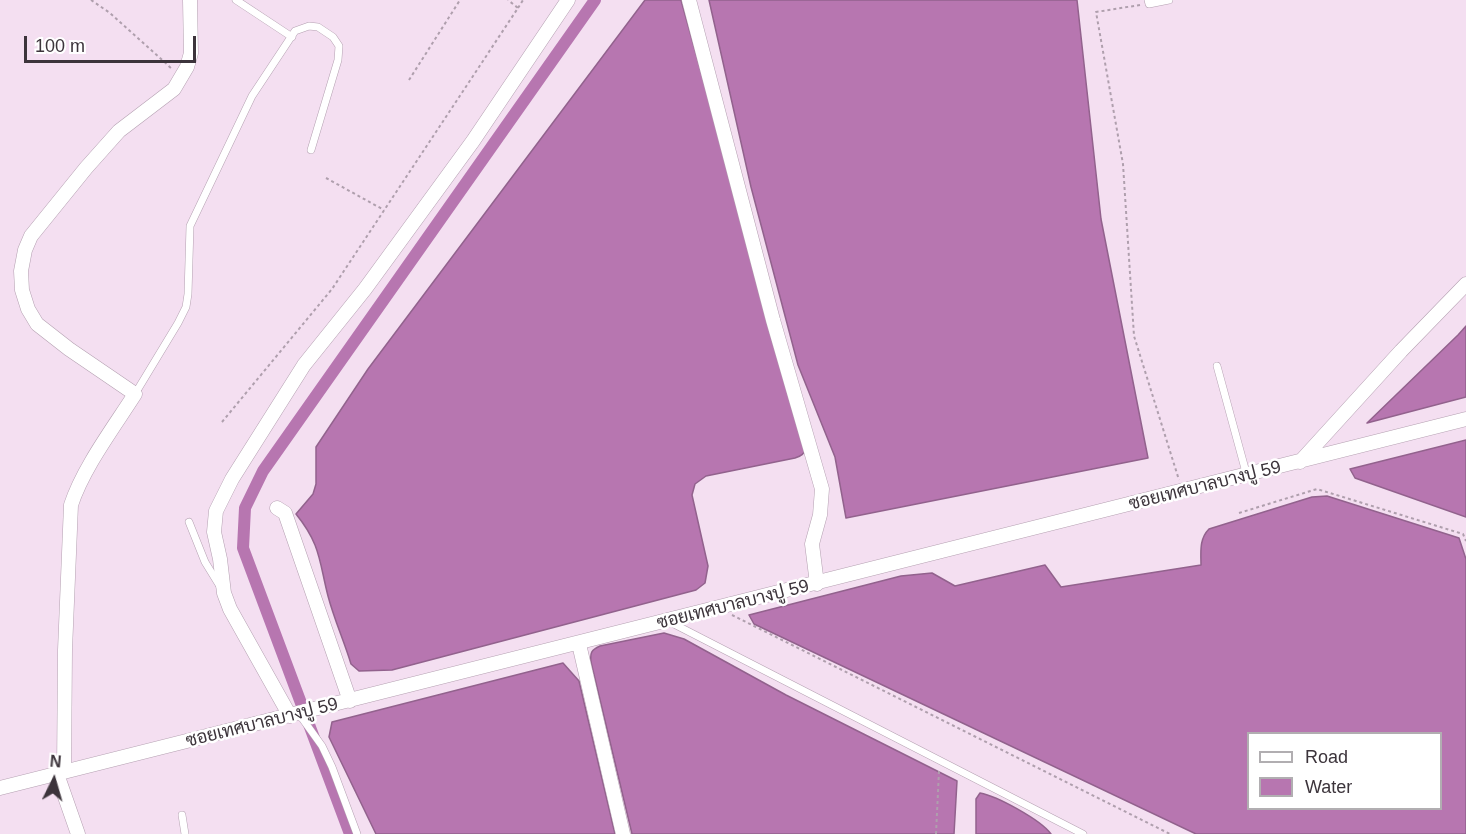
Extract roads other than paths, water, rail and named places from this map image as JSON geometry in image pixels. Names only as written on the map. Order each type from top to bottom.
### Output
[{"type":"street","points":[[78,834],[61,773],[71,505],[96,455],[135,394],[37,324],[27,309],[22,290],[21,272],[25,250],[31,236],[86,168],[119,131],[163,99],[174,89],[181,78],[190,53],[190,0]]},
{"type":"street","points":[[294,715],[230,609],[224,593],[220,559],[213,532],[216,511],[232,479],[304,365],[365,289],[473,141],[568,0]]},
{"type":"street","points":[[689,0],[773,320],[822,489],[820,515],[812,544],[818,584]]},
{"type":"street","points":[[1300,462],[1401,351],[1466,284]]},
{"type":"street","name":"ซอยเทศบาลบางปู 59","points":[[0,788],[723,608],[1466,419]]},
{"type":"street","points":[[277,508],[285,513],[350,701]]},
{"type":"street","points":[[579,644],[623,834]]},
{"type":"lane","points":[[236,0],[292,37]]},
{"type":"lane","points":[[1149,2],[1169,0]]},
{"type":"lane","points":[[135,394],[186,307],[190,226],[252,96],[295,32],[309,26],[318,27],[333,37],[339,46],[338,60],[311,150]]},
{"type":"lane","points":[[1217,366],[1247,476]]},
{"type":"lane","points":[[189,522],[205,562],[224,593]]},
{"type":"lane","points":[[668,621],[1083,834]]},
{"type":"lane","points":[[294,715],[322,746],[357,834]]},
{"type":"lane","points":[[182,815],[185,834]]},
{"type":"lane","points":[[1065,825],[1068,834]]},
{"type":"water","points":[[645,0],[681,0],[806,447],[805,451],[795,458],[706,476],[695,484],[692,495],[708,566],[705,583],[696,590],[392,670],[359,671],[351,664],[336,622],[315,544],[296,514],[313,494],[316,484],[316,447],[368,369]]},
{"type":"water","points":[[709,0],[1077,0],[1101,219],[1148,458],[846,518],[835,457],[798,365],[751,187]]},
{"type":"water","points":[[1466,326],[1466,397],[1367,423],[1458,335]]},
{"type":"water","points":[[1466,440],[1466,517],[1355,478],[1350,469]]},
{"type":"water","points":[[1327,496],[1459,538],[1466,559],[1466,834],[1196,834],[754,624],[749,615],[901,576],[932,573],[955,586],[1045,565],[1061,587],[1201,565],[1202,541],[1209,529],[1312,497]]},
{"type":"water","points":[[664,633],[684,639],[786,695],[957,781],[954,834],[632,834],[591,654],[600,646]]},
{"type":"water","points":[[563,663],[579,681],[615,834],[376,834],[329,737],[332,722]]},
{"type":"water","points":[[980,793],[1018,809],[1051,834],[976,834],[976,799]]},
{"type":"waterway","points":[[350,834],[243,548],[245,508],[263,471],[595,0]]}]
